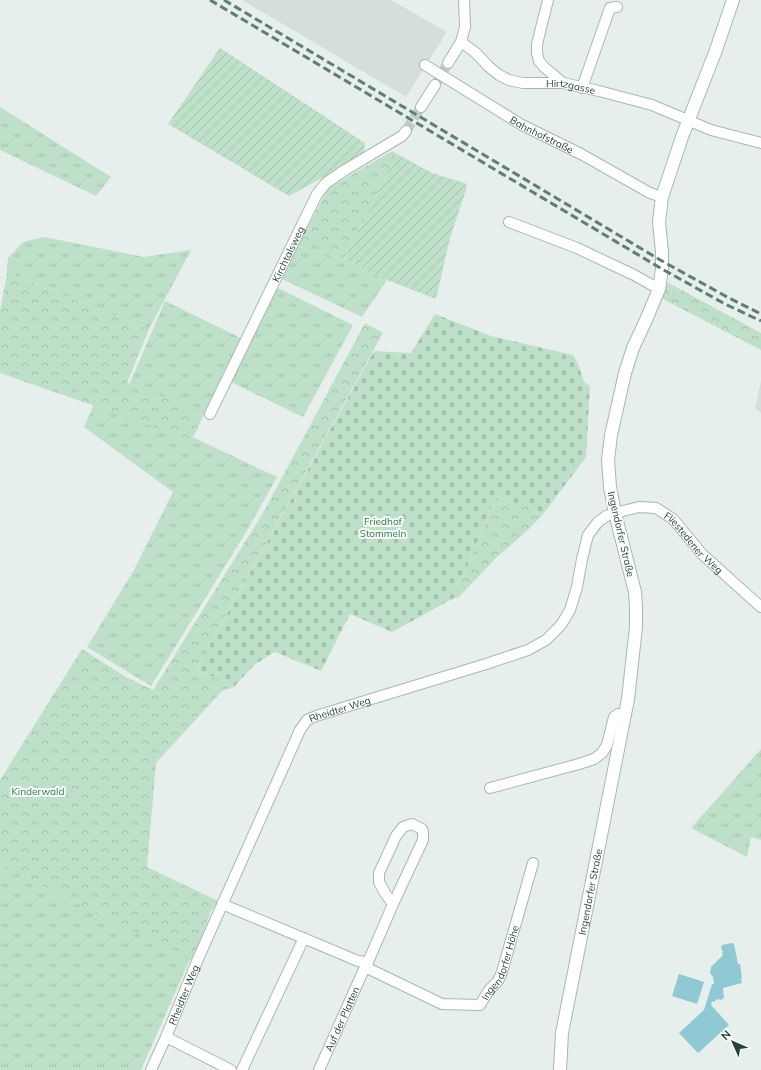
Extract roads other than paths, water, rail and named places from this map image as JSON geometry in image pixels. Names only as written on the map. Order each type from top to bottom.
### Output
[{"type":"street","points":[[448,63],[461,42],[465,27],[464,0]]},
{"type":"street","points":[[548,0],[537,44],[537,54],[539,61],[544,67],[563,84]]},
{"type":"street","points":[[662,197],[688,120],[718,44],[733,0]]},
{"type":"street","points":[[582,88],[610,8],[617,7]]},
{"type":"street","name":"Hirtzgasse","points":[[461,42],[476,53],[499,75],[509,80],[523,83],[563,84],[599,91],[652,105],[711,130],[761,143]]},
{"type":"street","name":"Bahnhofstraße","points":[[425,65],[522,126],[581,154],[650,193],[662,197]]},
{"type":"street","points":[[421,108],[435,84]]},
{"type":"street","name":"Kirchtalsweg","points":[[210,414],[317,194],[326,183],[402,136],[406,131]]},
{"type":"street","name":"Ingendorfer Straße","points":[[560,1070],[562,1033],[628,700],[636,627],[635,592],[615,513],[610,487],[608,460],[611,435],[625,373],[633,348],[659,289],[662,269],[659,222],[662,197]]},
{"type":"street","points":[[509,222],[577,248],[634,275],[659,289]]},
{"type":"street","name":"Fliestedener Weg","points":[[615,513],[639,507],[656,508],[673,519],[702,554],[761,607]]},
{"type":"street","name":"Rheidter Weg","points":[[151,1070],[222,904],[300,730],[307,720],[528,650],[546,640],[561,625],[570,610],[577,587],[588,535],[598,522],[606,516],[615,513]]},
{"type":"street","points":[[490,788],[594,759],[602,753],[607,745],[614,717],[618,714],[625,715]]},
{"type":"street","points":[[366,964],[423,840],[422,829],[412,824],[403,826],[396,836],[379,873],[379,882],[384,893],[393,904]]},
{"type":"street","name":"Ingendorfer Höhe","points":[[222,904],[366,964],[442,1004],[480,1005],[489,990],[498,981],[502,972],[533,864]]},
{"type":"street","points":[[242,1070],[304,938]]},
{"type":"street","name":"Auf der Platten","points":[[319,1070],[366,964]]},
{"type":"street","points":[[166,1037],[231,1070]]},
{"type":"water","points":[[734,944],[738,964],[740,964],[742,983],[723,988],[724,998],[721,1000],[717,999],[714,1002],[712,1001],[711,1005],[729,1025],[698,1053],[679,1033],[704,1010],[712,984],[714,984],[713,977],[710,973],[711,967],[723,955],[721,948],[722,945]]},
{"type":"water","points":[[679,974],[704,982],[697,1004],[672,996]]},
{"type":"tunnel","points":[[435,85],[448,63]]},
{"type":"tunnel","points":[[406,131],[421,107]]},
{"type":"railway","points":[[210,0],[662,269],[725,304],[761,321]]},
{"type":"railway","points":[[224,0],[662,261],[761,314]]},
{"type":"park label","name":"Friedhof Stommeln","points":[[383,526]]},
{"type":"park label","name":"Kinderwald","points":[[38,791]]}]
